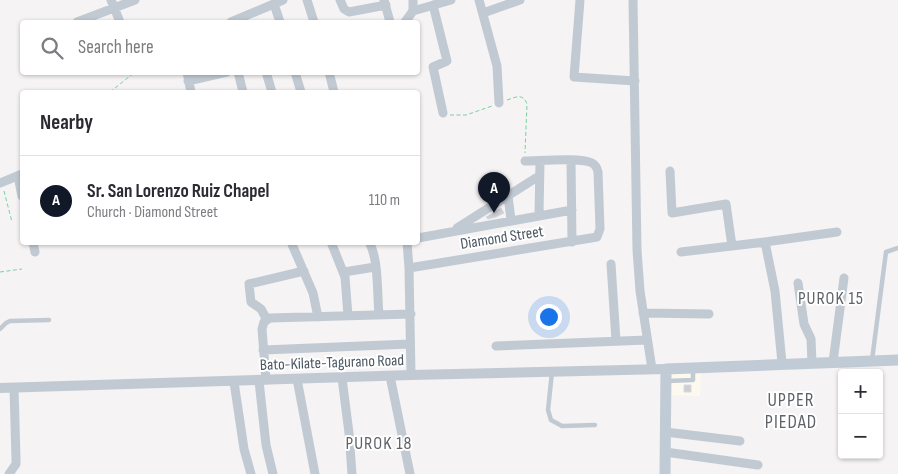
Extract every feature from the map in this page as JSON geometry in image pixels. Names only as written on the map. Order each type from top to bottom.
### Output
[{"type":"main road","points":[[665,474],[666,369],[898,360]]},
{"type":"street","points":[[81,20],[113,4],[135,0]]},
{"type":"street","points":[[307,0],[313,20]]},
{"type":"street","points":[[340,0],[344,9],[349,12],[385,3],[389,20]]},
{"type":"street","points":[[406,20],[413,11],[413,0]]},
{"type":"street","points":[[413,11],[451,0]]},
{"type":"street","points":[[479,0],[497,66],[499,103]]},
{"type":"street","points":[[483,13],[520,0]]},
{"type":"street","points":[[580,0],[574,77],[635,81]]},
{"type":"street","points":[[633,0],[637,250],[652,369]]},
{"type":"street","points":[[250,19],[279,2],[280,20]]},
{"type":"street","points":[[113,4],[119,20]]},
{"type":"street","points":[[433,5],[447,61],[433,67],[443,113]]},
{"type":"street","points":[[191,90],[188,77],[204,75]]},
{"type":"street","points":[[239,75],[242,90]]},
{"type":"street","points":[[267,75],[271,90]]},
{"type":"street","points":[[296,75],[300,90]]},
{"type":"street","points":[[330,75],[334,90]]},
{"type":"street","points":[[525,161],[571,160],[572,242]]},
{"type":"street","name":"Diamond Street","points":[[409,268],[594,239],[598,236],[600,229],[597,169],[593,163],[571,160]]},
{"type":"street","points":[[539,215],[540,161]]},
{"type":"street","points":[[670,171],[672,214],[726,204],[732,246]]},
{"type":"street","points":[[1,182],[20,175]]},
{"type":"street","points":[[453,231],[540,176]]},
{"type":"street","points":[[508,196],[511,220]]},
{"type":"street","points":[[420,238],[572,210]]},
{"type":"street","points":[[681,252],[837,232]]},
{"type":"street","points":[[765,242],[777,309],[782,363]]},
{"type":"street","points":[[292,245],[315,299],[318,317]]},
{"type":"street","points":[[332,245],[344,272],[348,316]]},
{"type":"street","points":[[370,245],[375,267],[379,314]]},
{"type":"street","points":[[407,245],[411,375]]},
{"type":"street","points":[[611,264],[616,341]]},
{"type":"street","points":[[344,272],[375,267]]},
{"type":"street","points":[[266,320],[261,309],[251,302],[249,284],[304,271]]},
{"type":"street","points":[[833,362],[844,278]]},
{"type":"street","points":[[798,283],[804,324],[811,339],[812,363]]},
{"type":"street","points":[[644,313],[709,314]]},
{"type":"street","points":[[273,474],[266,445],[262,329],[264,322],[275,317],[410,314]]},
{"type":"street","points":[[496,346],[648,340]]},
{"type":"street","points":[[263,350],[410,344]]},
{"type":"street","name":"Bato-Kilate-Tagurano Road","points":[[0,388],[666,369]]},
{"type":"street","points":[[390,376],[410,474]]},
{"type":"street","points":[[342,378],[352,474]]},
{"type":"street","points":[[297,379],[315,474]]},
{"type":"street","points":[[234,382],[244,449],[251,474]]},
{"type":"street","points":[[9,474],[16,464],[14,388]]},
{"type":"street","points":[[665,432],[740,441]]},
{"type":"street","points":[[665,452],[758,465]]},
{"type":"lane","points":[[872,361],[886,252],[898,248]]},
{"type":"lane","points":[[0,329],[10,321],[49,320]]},
{"type":"lane","points":[[666,381],[693,380],[693,368]]},
{"type":"lane","points":[[552,372],[548,410],[551,420],[562,426],[594,425]]},
{"type":"lane","points":[[0,380],[0,388]]},
{"type":"path","points":[[112,90],[131,75]]},
{"type":"path","points":[[443,113],[459,116],[466,115],[516,96],[522,96],[525,99],[528,110],[525,161]]},
{"type":"path","points":[[1,182],[12,222]]},
{"type":"path","points":[[0,272],[22,268]]},
{"type":"shaded area","points":[[701,373],[700,396],[671,395],[672,374]]},
{"type":"building","points":[[501,208],[504,213],[488,219],[486,217]]},
{"type":"building","points":[[684,385],[691,385],[691,392],[684,392]]},
{"type":"place","name":"Sr. San Lorenzo Ruiz Chapel","points":[[494,213]]},
{"type":"district","name":"PUROK 15","points":[[831,298]]},
{"type":"district","name":"UPPER PIEDAD","points":[[791,411]]},
{"type":"district","name":"PUROK 18","points":[[379,443]]}]
